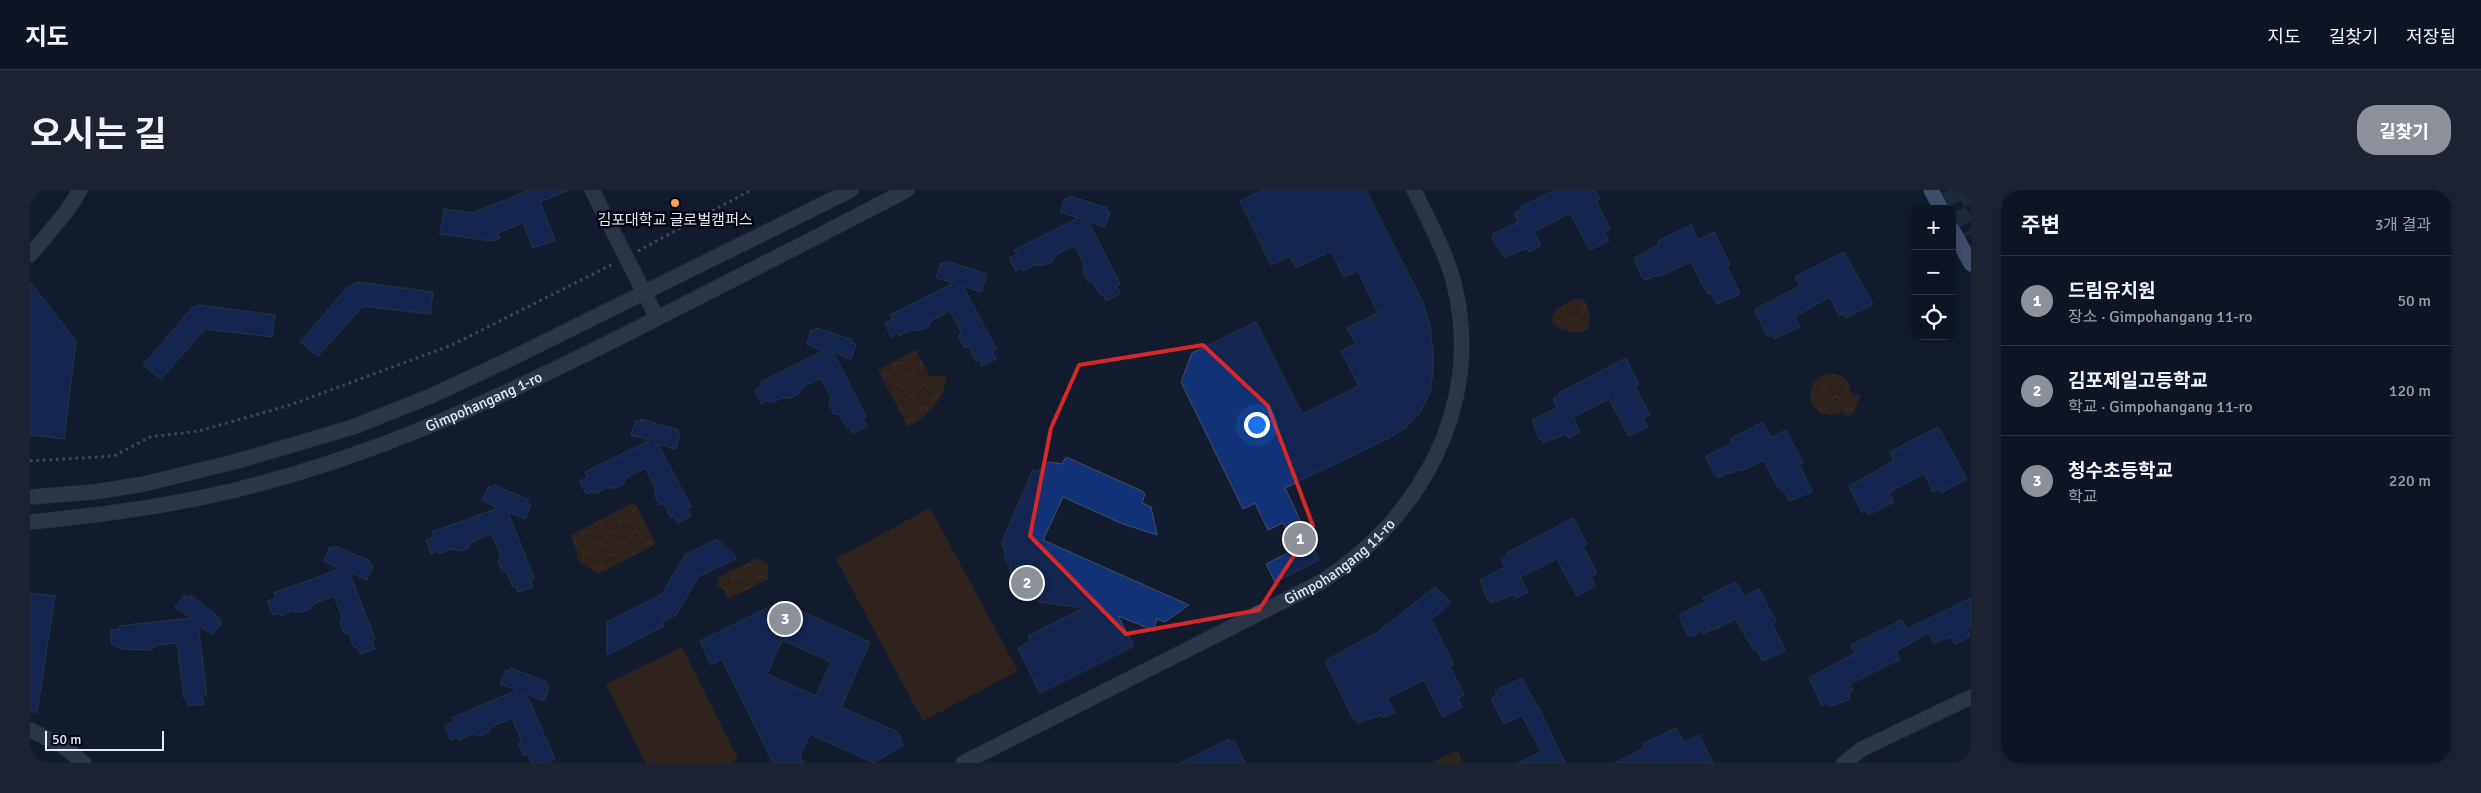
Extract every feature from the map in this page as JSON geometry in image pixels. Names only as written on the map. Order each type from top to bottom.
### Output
[{"type":"main road","points":[[1931,190],[1939,205]]},
{"type":"main road","points":[[1956,236],[1971,264]]},
{"type":"street","points":[[30,255],[68,211],[80,190]]},
{"type":"street","points":[[592,190],[657,318]]},
{"type":"street","name":"Gimpohangang 1-ro","points":[[30,497],[94,492],[144,484],[238,461],[352,427],[439,392],[645,294],[852,190]]},
{"type":"street","name":"Gimpohangang 1-ro","points":[[30,522],[131,511],[201,498],[273,480],[352,456],[481,404],[725,286],[907,190]]},
{"type":"street","name":"Gimpohangang 11-ro","points":[[963,763],[1321,582],[1345,567],[1375,541],[1409,501],[1435,461],[1455,406],[1462,365],[1461,318],[1448,260],[1414,190]]},
{"type":"street","name":"Gimpohangang 11-ro","points":[[978,763],[1322,589],[1349,572],[1381,546],[1413,507],[1440,466],[1461,409],[1470,365],[1468,315],[1463,288],[1453,253],[1423,190]]},
{"type":"street","points":[[1844,763],[1862,749],[1971,697]]},
{"type":"street","points":[[30,730],[63,746],[84,763]]},
{"type":"path","points":[[30,461],[114,456],[150,437],[199,432],[290,405],[452,345],[627,257],[751,190]]},
{"type":"highlighted area","points":[[1203,345],[1268,406],[1313,526],[1259,610],[1126,634],[1030,536],[1051,428],[1079,365]]},
{"type":"green space","points":[[1574,299],[1585,301],[1590,314],[1588,328],[1580,332],[1570,332],[1553,323],[1552,316],[1557,309]]},
{"type":"green space","points":[[916,350],[930,376],[947,376],[939,400],[922,418],[908,427],[878,370]]},
{"type":"green space","points":[[1828,373],[1841,376],[1849,385],[1852,395],[1860,395],[1854,412],[1848,418],[1843,412],[1827,415],[1813,406],[1811,400],[1812,386],[1818,378]]},
{"type":"green space","points":[[634,502],[656,544],[598,574],[579,562],[571,535]]},
{"type":"green space","points":[[930,508],[1018,671],[923,721],[836,559]]},
{"type":"green space","points":[[757,558],[768,565],[768,579],[728,599],[723,589],[717,586],[717,578]]},
{"type":"green space","points":[[682,647],[738,759],[729,763],[646,763],[606,684]]},
{"type":"green space","points":[[1457,750],[1463,763],[1432,763]]},
{"type":"building","points":[[530,190],[569,190],[540,202],[555,240],[533,248],[523,223],[498,233],[500,238],[492,241],[440,234],[444,209],[473,213]]},
{"type":"building","points":[[1262,190],[1366,190],[1423,303],[1430,326],[1433,352],[1430,393],[1419,414],[1405,428],[1389,438],[1285,488],[1319,560],[1275,582],[1266,564],[1296,549],[1283,523],[1268,530],[1255,503],[1243,509],[1181,382],[1192,353],[1256,322],[1302,414],[1359,386],[1341,351],[1356,344],[1347,328],[1378,313],[1358,271],[1344,277],[1331,251],[1296,268],[1290,256],[1271,265],[1240,201]]},
{"type":"building","points":[[1555,190],[1595,190],[1600,199],[1596,201],[1610,229],[1604,232],[1609,241],[1590,250],[1570,213],[1534,232],[1541,246],[1529,252],[1527,248],[1504,257],[1492,238],[1494,237],[1493,234],[1518,222],[1514,213],[1521,210],[1520,207]]},
{"type":"building","points":[[1070,196],[1107,208],[1106,211],[1110,212],[1105,227],[1088,221],[1120,284],[1116,286],[1120,294],[1106,301],[1103,294],[1100,295],[1093,282],[1088,281],[1083,271],[1085,266],[1074,245],[1056,255],[1052,262],[1044,265],[1035,265],[1023,271],[1022,268],[1016,271],[1009,258],[1017,254],[1014,250],[1078,218],[1060,212],[1065,198],[1069,199]]},
{"type":"building","points":[[1691,225],[1698,240],[1714,232],[1730,265],[1727,267],[1740,294],[1717,304],[1711,293],[1709,294],[1702,284],[1691,262],[1658,277],[1657,275],[1645,280],[1642,277],[1634,258],[1659,245],[1658,241]]},
{"type":"building","points":[[1844,252],[1873,304],[1846,318],[1844,313],[1839,316],[1830,297],[1797,315],[1795,318],[1800,327],[1774,339],[1772,335],[1768,337],[1754,310],[1800,286],[1795,277]]},
{"type":"building","points":[[946,261],[987,274],[981,292],[963,286],[996,349],[992,351],[996,359],[982,366],[979,359],[976,361],[969,347],[964,347],[959,337],[961,331],[950,311],[932,320],[928,327],[920,330],[911,330],[899,336],[898,333],[891,337],[885,323],[893,319],[890,315],[954,283],[936,278],[941,263],[945,264]]},
{"type":"building","points":[[30,282],[76,341],[64,439],[30,435]]},
{"type":"building","points":[[357,282],[433,292],[430,314],[363,306],[318,356],[300,342],[347,288]]},
{"type":"building","points":[[199,305],[275,315],[272,337],[205,329],[161,379],[143,365],[192,308]]},
{"type":"building","points":[[816,328],[853,340],[852,343],[856,344],[851,359],[833,352],[866,417],[863,419],[867,426],[853,433],[849,426],[847,428],[839,414],[834,414],[829,404],[831,398],[821,378],[802,387],[798,394],[791,398],[781,398],[770,403],[768,400],[761,404],[755,390],[763,386],[761,382],[823,351],[807,344],[811,330],[816,331]]},
{"type":"building","points":[[1626,358],[1639,385],[1635,387],[1650,415],[1643,418],[1648,427],[1629,436],[1609,399],[1573,417],[1580,432],[1568,438],[1566,434],[1543,443],[1541,438],[1539,439],[1532,420],[1557,408],[1553,399],[1560,395],[1559,393]]},
{"type":"building","points":[[641,419],[678,430],[677,433],[680,434],[676,449],[658,444],[691,507],[687,509],[691,516],[677,523],[674,516],[671,518],[664,504],[659,504],[654,494],[656,489],[645,468],[627,477],[623,484],[615,488],[606,488],[594,494],[593,491],[586,494],[580,481],[588,477],[585,472],[650,440],[631,435],[636,420],[640,422]]},
{"type":"building","points":[[1763,422],[1771,438],[1786,430],[1803,463],[1799,465],[1812,490],[1810,493],[1789,501],[1784,490],[1781,491],[1775,482],[1764,460],[1741,471],[1741,469],[1730,474],[1729,472],[1718,478],[1714,474],[1706,456],[1732,443],[1730,439]]},
{"type":"building","points":[[1938,427],[1967,479],[1941,493],[1939,489],[1933,492],[1924,473],[1892,491],[1889,494],[1894,502],[1868,515],[1866,510],[1862,513],[1849,486],[1894,461],[1890,452]]},
{"type":"building","points":[[1066,457],[1142,491],[1145,494],[1142,503],[1151,507],[1157,535],[1123,524],[1063,497],[1043,540],[1189,605],[1165,622],[1157,619],[1153,630],[1118,616],[1134,646],[1040,693],[1018,648],[1030,641],[1028,636],[1084,608],[1039,602],[1010,582],[1010,564],[1006,561],[1004,546],[1001,544],[1033,470],[1036,472],[1049,462],[1062,464]]},
{"type":"building","points":[[494,485],[529,500],[527,503],[531,505],[525,519],[508,512],[534,578],[530,579],[533,587],[518,592],[516,586],[513,587],[507,572],[502,571],[498,561],[501,556],[492,534],[473,541],[468,548],[460,551],[452,549],[439,554],[438,551],[431,554],[426,540],[434,537],[432,532],[498,508],[482,500],[489,486],[492,488]]},
{"type":"building","points":[[1573,518],[1587,544],[1583,546],[1597,574],[1591,577],[1595,586],[1577,596],[1557,559],[1520,577],[1528,592],[1516,598],[1514,594],[1491,603],[1489,598],[1487,599],[1480,580],[1505,567],[1501,559],[1508,555],[1507,553]]},
{"type":"building","points":[[717,539],[737,558],[698,577],[676,615],[662,622],[664,626],[607,655],[607,622],[662,594],[685,555]]},
{"type":"building","points":[[335,546],[370,561],[369,565],[373,566],[367,580],[349,572],[375,639],[372,641],[375,649],[360,654],[357,647],[354,648],[349,634],[344,633],[340,622],[342,617],[334,596],[315,603],[310,609],[302,612],[292,611],[281,616],[280,613],[273,615],[267,601],[276,598],[274,593],[340,569],[324,561],[330,547],[334,549]]},
{"type":"building","points":[[1736,582],[1744,597],[1759,589],[1776,622],[1772,624],[1785,649],[1783,652],[1762,661],[1757,649],[1754,651],[1736,619],[1703,634],[1702,631],[1691,637],[1687,634],[1679,615],[1705,602],[1703,598]]},
{"type":"building","points":[[1435,587],[1451,602],[1431,620],[1454,665],[1450,667],[1464,695],[1458,698],[1462,707],[1443,717],[1424,680],[1387,698],[1395,712],[1383,718],[1381,715],[1358,723],[1354,720],[1325,661],[1378,632]]},
{"type":"building","points":[[30,593],[55,596],[37,712],[30,712]]},
{"type":"building","points":[[185,595],[188,598],[190,595],[220,618],[218,621],[222,623],[212,635],[198,625],[207,695],[202,695],[204,704],[188,706],[187,698],[184,698],[177,643],[157,645],[150,650],[121,649],[112,644],[110,630],[119,629],[119,626],[191,618],[175,607]]},
{"type":"building","points":[[1971,598],[1971,627],[1967,629],[1970,636],[1955,644],[1951,637],[1934,643],[1928,633],[1899,650],[1896,653],[1900,659],[1852,683],[1850,686],[1853,691],[1848,694],[1850,699],[1829,707],[1827,703],[1822,705],[1809,678],[1855,653],[1851,645],[1902,620],[1907,629]]},
{"type":"building","points":[[771,606],[781,625],[789,606],[870,642],[841,707],[898,732],[903,745],[874,763],[810,734],[800,756],[804,763],[773,763],[722,659],[711,665],[700,641]],"holes":[[[782,640],[831,662],[816,696],[767,674]]]},
{"type":"building","points":[[511,668],[547,682],[545,685],[549,687],[544,701],[526,694],[555,759],[547,763],[531,763],[528,755],[523,755],[519,744],[521,739],[512,718],[493,726],[488,732],[480,736],[472,734],[459,740],[458,737],[451,740],[445,726],[454,722],[452,718],[517,690],[500,684],[506,670],[510,671]]},
{"type":"building","points":[[1522,678],[1538,706],[1565,763],[1518,763],[1541,752],[1522,715],[1504,724],[1491,698],[1497,695],[1495,691]]},
{"type":"building","points":[[1676,728],[1684,743],[1699,735],[1713,763],[1615,763],[1645,748],[1643,744]]},
{"type":"building","points":[[1229,739],[1231,743],[1234,741],[1245,763],[1181,763]]},
{"type":"tunnel","points":[[1948,190],[1971,233]]},
{"type":"tunnel","points":[[1964,190],[1971,203]]},
{"type":"place","name":"김포대학교 글로벌캠퍼스","points":[[675,203]]},
{"type":"place","name":"드림유치원","points":[[1300,539]]},
{"type":"place","name":"김포제일고등학교","points":[[1027,583]]},
{"type":"place","name":"청수초등학교","points":[[785,619]]}]
